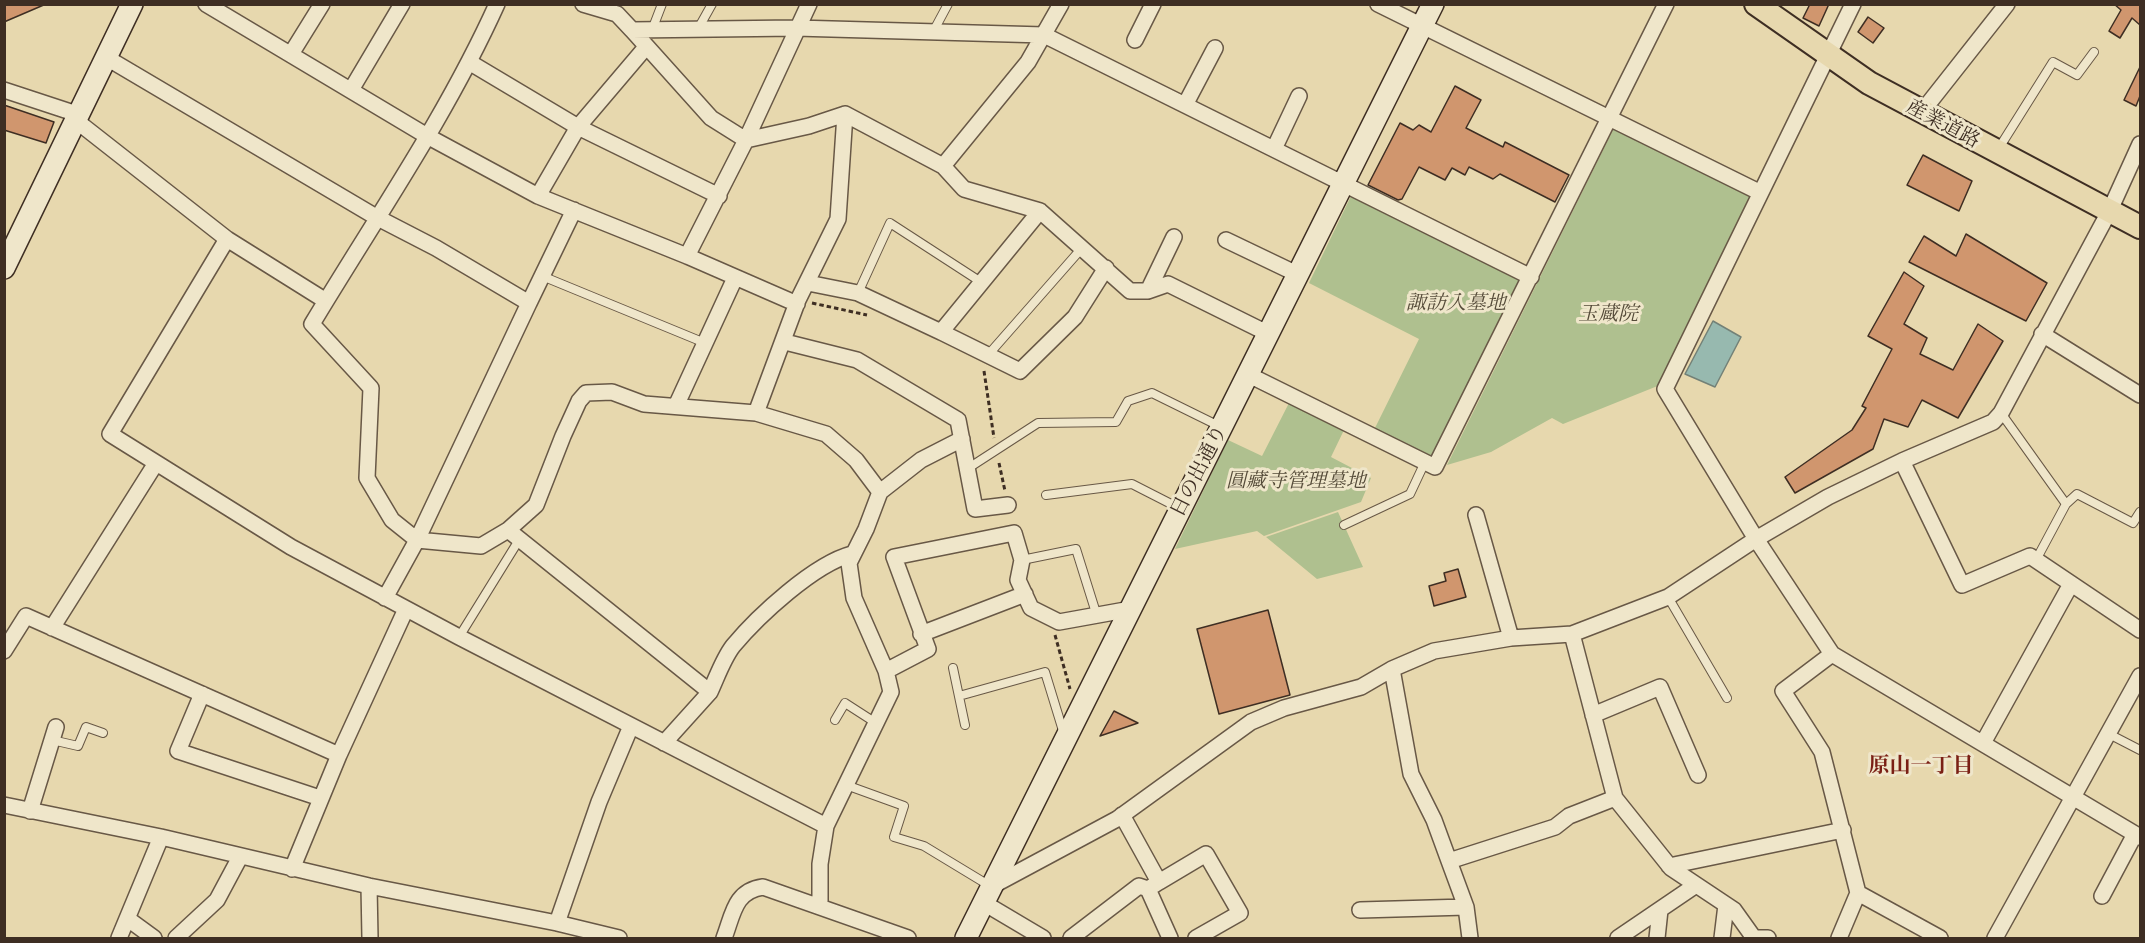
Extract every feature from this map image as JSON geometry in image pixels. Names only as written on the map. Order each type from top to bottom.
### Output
[{"type":"main road","name":"産業道路","points":[[1756,4],[1827,56],[1921,113],[2140,227]]},
{"type":"street","points":[[4,268],[132,4]]},
{"type":"street","points":[[206,4],[427,136],[538,196],[798,302]]},
{"type":"street","points":[[291,54],[322,4]]},
{"type":"street","points":[[351,90],[402,4]]},
{"type":"street","points":[[497,4],[469,62],[427,136],[312,324],[370,388],[367,478],[392,519],[417,540],[481,546],[514,535],[536,505],[563,436],[579,401],[586,393],[612,392],[644,404],[756,413],[826,434],[856,460],[880,492]]},
{"type":"street","points":[[583,4],[618,9],[646,47],[711,118],[746,140],[809,126],[845,114],[943,166],[964,189],[1040,211],[1130,291],[1148,291],[1168,284],[1267,333]]},
{"type":"street","points":[[687,256],[746,140],[809,4]]},
{"type":"street","points":[[943,166],[1028,62],[1061,4]]},
{"type":"street","points":[[1135,40],[1153,4]]},
{"type":"street","points":[[1378,4],[1759,192]]},
{"type":"street","name":"日の出通り","points":[[966,939],[1433,4]]},
{"type":"street","points":[[1247,374],[1434,467],[1531,278],[1608,116],[1666,4]]},
{"type":"street","points":[[1853,4],[1759,192],[1665,389],[1756,538],[1832,654],[2138,836],[2102,896]]},
{"type":"street","points":[[1921,113],[2007,4]]},
{"type":"street","points":[[632,30],[796,28],[1044,35],[1531,278]]},
{"type":"street","points":[[538,196],[578,127],[646,47]]},
{"type":"street","points":[[1185,105],[1215,48]]},
{"type":"street","points":[[107,58],[376,217],[436,248],[529,303]]},
{"type":"street","points":[[469,62],[578,127],[719,195]]},
{"type":"street","points":[[4,90],[76,117],[227,239],[326,301]]},
{"type":"street","points":[[1274,149],[1299,96]]},
{"type":"street","points":[[756,413],[785,342],[798,302],[838,219],[845,114]]},
{"type":"street","points":[[1043,939],[990,892],[1122,815],[1251,722],[1284,708],[1361,687],[1392,669],[1434,651],[1511,638],[1572,634],[1668,597],[1756,538],[1828,497],[1902,461],[1993,422],[2001,413],[2110,210],[2140,144]]},
{"type":"street","points":[[385,598],[417,540],[574,210]]},
{"type":"street","points":[[940,332],[1040,211]]},
{"type":"street","points":[[1148,291],[1174,237]]},
{"type":"street","points":[[227,239],[110,434],[291,547],[459,637],[826,826]]},
{"type":"street","points":[[1226,240],[1297,274]]},
{"type":"street","points":[[808,283],[858,292],[1020,371],[1075,317],[1106,268]]},
{"type":"street","points":[[676,406],[735,278]]},
{"type":"street","points":[[2042,334],[2140,395]]},
{"type":"street","points":[[785,342],[856,360],[958,420],[975,509],[1008,505]]},
{"type":"street","points":[[820,906],[820,864],[826,826],[891,692],[886,671],[854,598],[849,563],[866,529],[880,492],[921,460],[962,439]]},
{"type":"street","points":[[1902,461],[1962,585],[2030,556],[2140,630]]},
{"type":"street","points":[[52,628],[156,464]]},
{"type":"street","points":[[1476,515],[1511,638]]},
{"type":"street","points":[[886,671],[928,649],[894,557],[1014,533],[1022,560],[1018,580],[1031,608],[1059,622],[1131,609]]},
{"type":"street","points":[[514,535],[710,692]]},
{"type":"street","points":[[664,743],[710,692],[732,648],[789,591],[840,557],[852,554]]},
{"type":"street","points":[[1983,742],[2072,584]]},
{"type":"street","points":[[921,634],[1025,594]]},
{"type":"street","points":[[292,869],[320,798],[406,609]]},
{"type":"street","points":[[4,651],[26,616],[339,755]]},
{"type":"street","points":[[1572,634],[1615,798],[1669,866],[1734,910],[1754,938],[1768,939]]},
{"type":"street","points":[[1832,654],[1783,691],[1822,752],[1858,892],[1839,939]]},
{"type":"street","points":[[1392,669],[1411,774],[1434,820],[1466,907],[1470,939]]},
{"type":"street","points":[[1995,939],[2140,676]]},
{"type":"street","points":[[1593,715],[1660,687],[1698,775]]},
{"type":"street","points":[[202,694],[178,751],[320,798]]},
{"type":"street","points":[[557,923],[599,802],[632,726]]},
{"type":"street","points":[[30,811],[54,733]]},
{"type":"street","points":[[1449,861],[1555,827],[1569,816],[1615,798]]},
{"type":"street","points":[[4,805],[160,837],[369,886],[557,923],[619,939]]},
{"type":"street","points":[[1122,815],[1154,885],[1170,939]]},
{"type":"street","points":[[1669,866],[1843,830]]},
{"type":"street","points":[[119,939],[160,837]]},
{"type":"street","points":[[1071,939],[1139,886],[1154,885],[1206,854],[1240,914],[1196,939]]},
{"type":"street","points":[[176,939],[217,900],[240,857]]},
{"type":"street","points":[[1618,939],[1696,885]]},
{"type":"street","points":[[369,886],[370,939]]},
{"type":"street","points":[[724,939],[740,896],[752,888],[763,887],[909,939]]},
{"type":"street","points":[[1858,892],[1940,939]]},
{"type":"street","points":[[1722,939],[1726,905]]},
{"type":"street","points":[[1360,910],[1466,907]]},
{"type":"street","points":[[1657,939],[1660,910]]},
{"type":"street","points":[[128,919],[154,939]]},
{"type":"lane","points":[[652,30],[662,4]]},
{"type":"lane","points":[[698,29],[712,4]]},
{"type":"lane","points":[[933,32],[948,4]]},
{"type":"lane","points":[[1996,152],[2053,62],[2077,75],[2094,52]]},
{"type":"lane","points":[[858,292],[890,223],[981,282]]},
{"type":"lane","points":[[988,355],[1082,248]]},
{"type":"lane","points":[[542,276],[705,343]]},
{"type":"lane","points":[[967,469],[1038,423],[1116,422],[1128,401],[1152,393],[1221,427]]},
{"type":"lane","points":[[2001,413],[2066,504]]},
{"type":"lane","points":[[1344,525],[1410,494],[1425,462]]},
{"type":"lane","points":[[1046,495],[1132,484],[1180,508]]},
{"type":"lane","points":[[2037,560],[2066,504],[2077,494],[2133,523],[2140,512]]},
{"type":"lane","points":[[459,637],[514,535]]},
{"type":"lane","points":[[1022,560],[1076,549],[1097,615]]},
{"type":"lane","points":[[1668,597],[1727,698]]},
{"type":"lane","points":[[953,668],[965,725]]},
{"type":"lane","points":[[959,696],[1045,672],[1066,739]]},
{"type":"lane","points":[[835,720],[845,703],[876,723]]},
{"type":"lane","points":[[54,733],[78,746],[86,728],[103,733]]},
{"type":"lane","points":[[2109,734],[2140,750]]},
{"type":"lane","points":[[846,785],[904,806],[894,837],[924,846],[990,892]]},
{"type":"path","points":[[798,302],[870,317]]},
{"type":"path","points":[[975,367],[985,372],[996,450],[1008,505]]},
{"type":"green space","name":"玉蔵院","points":[[1614,128],[1752,194],[1660,385],[1563,424],[1552,418],[1491,452],[1447,465]]},
{"type":"green space","name":"諏訪入墓地","points":[[1352,194],[1524,281],[1435,457],[1431,458],[1374,430],[1419,339],[1309,283]]},
{"type":"green space","name":"圓藏寺管理墓地","points":[[1289,403],[1344,430],[1331,457],[1371,478],[1361,502],[1264,536],[1257,531],[1175,549],[1228,440],[1262,456]]},
{"type":"green space","points":[[1338,512],[1363,567],[1317,579],[1266,537]]},
{"type":"water","points":[[1713,321],[1741,337],[1715,387],[1685,374]]},
{"type":"building","points":[[4,4],[46,4],[4,22]]},
{"type":"building","points":[[1810,4],[1829,4],[1819,26],[1803,18]]},
{"type":"building","points":[[2114,4],[2140,4],[2140,25],[2132,18],[2120,38],[2109,31],[2121,10]]},
{"type":"building","points":[[1868,17],[1884,28],[1873,43],[1858,32]]},
{"type":"building","points":[[2140,67],[2140,96],[2136,106],[2124,100]]},
{"type":"building","points":[[1455,86],[1481,100],[1466,128],[1503,147],[1505,142],[1569,175],[1555,202],[1500,174],[1493,179],[1469,167],[1465,175],[1452,168],[1445,180],[1419,167],[1402,199],[1398,200],[1368,185],[1400,123],[1413,130],[1419,125],[1431,132]]},
{"type":"building","points":[[4,105],[54,122],[46,143],[4,130]]},
{"type":"building","points":[[1923,155],[1972,181],[1959,211],[1907,185]]},
{"type":"building","points":[[1966,234],[2047,283],[2026,321],[1909,262],[1924,236],[1956,256]]},
{"type":"building","points":[[1904,272],[1924,286],[1904,324],[1927,338],[1920,354],[1953,370],[1978,324],[2003,341],[1958,418],[1922,400],[1908,427],[1884,419],[1873,449],[1795,493],[1785,477],[1852,430],[1866,408],[1862,406],[1892,349],[1868,336]]},
{"type":"building","points":[[1458,569],[1466,597],[1434,606],[1429,586],[1446,581],[1444,573]]},
{"type":"building","points":[[1268,610],[1290,695],[1219,714],[1197,629]]},
{"type":"building","points":[[1114,711],[1138,723],[1100,736]]},
{"type":"district","name":"原山一丁目","points":[[1921,766]]}]
